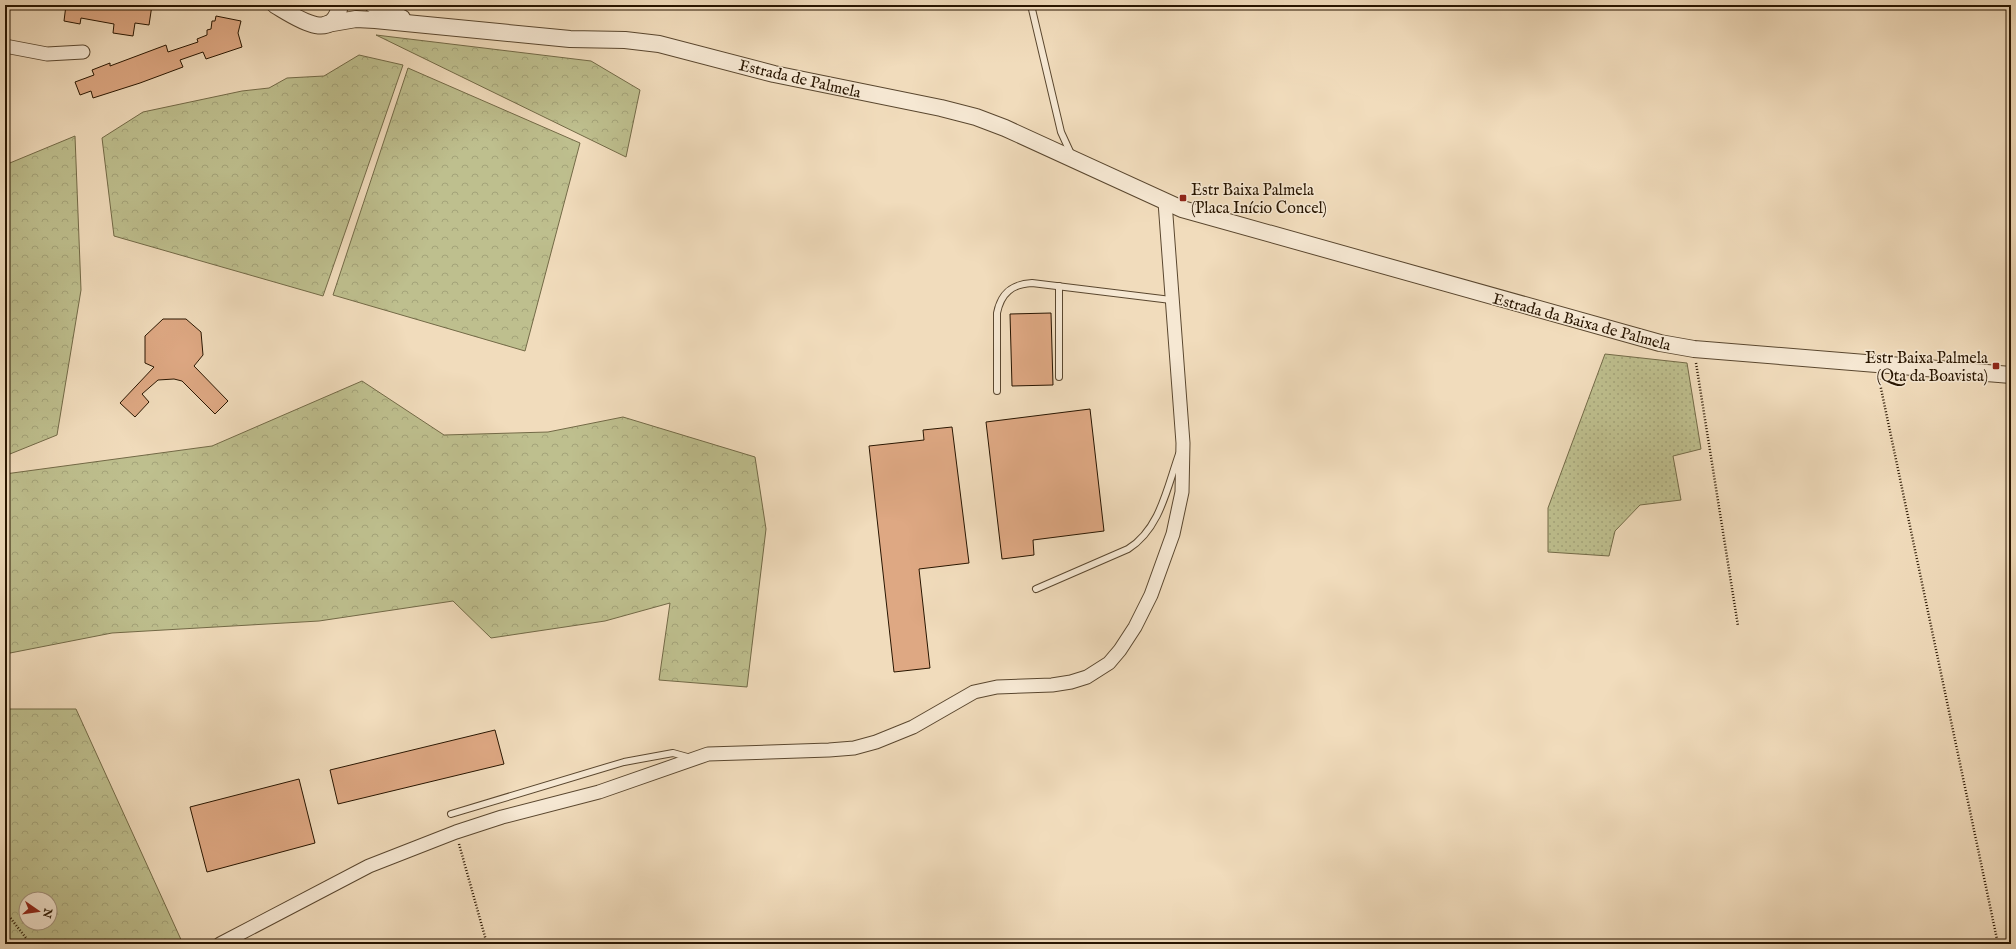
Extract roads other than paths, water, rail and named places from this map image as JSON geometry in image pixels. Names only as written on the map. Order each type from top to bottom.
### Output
[{"type":"street","name":"Estrada de Palmela","points":[[275,5],[297,12],[313,26],[356,19],[570,39],[625,40],[659,44],[774,74],[941,108],[976,117],[1005,128],[1165,202]]},
{"type":"street","points":[[327,24],[338,14],[340,5]]},
{"type":"street","name":"Estrada de Palmela","points":[[373,5],[416,24]]},
{"type":"street","points":[[5,46],[47,54],[83,52]]},
{"type":"street","points":[[220,944],[369,866],[456,832],[502,817],[600,792],[708,754],[854,748],[896,736],[974,692],[997,687],[1052,685],[1071,682],[1098,670],[1108,663],[1120,650],[1135,626],[1151,595],[1164,564],[1173,534],[1182,492],[1183,443],[1171,300],[1165,202]]},
{"type":"street","name":"Estrada da Baixa de Palmela","points":[[1165,202],[1235,225],[1660,343],[1694,349],[2011,375]]},
{"type":"lane","points":[[1031,5],[1061,132],[1073,159]]},
{"type":"lane","points":[[997,391],[997,313],[999,302],[1004,293],[1012,287],[1032,283],[1171,300]]},
{"type":"lane","points":[[1059,286],[1059,377]]},
{"type":"lane","points":[[1036,590],[1128,549],[1138,543],[1145,536],[1156,516],[1183,443]]},
{"type":"lane","points":[[451,814],[624,762],[673,753],[692,759]]},
{"type":"place","name":"Estr Baixa Palmela (Placa Início Concel)","points":[[1183,198]]},
{"type":"place","name":"Estr Baixa Palmela (Qta da Boavista)","points":[[1996,366]]}]
